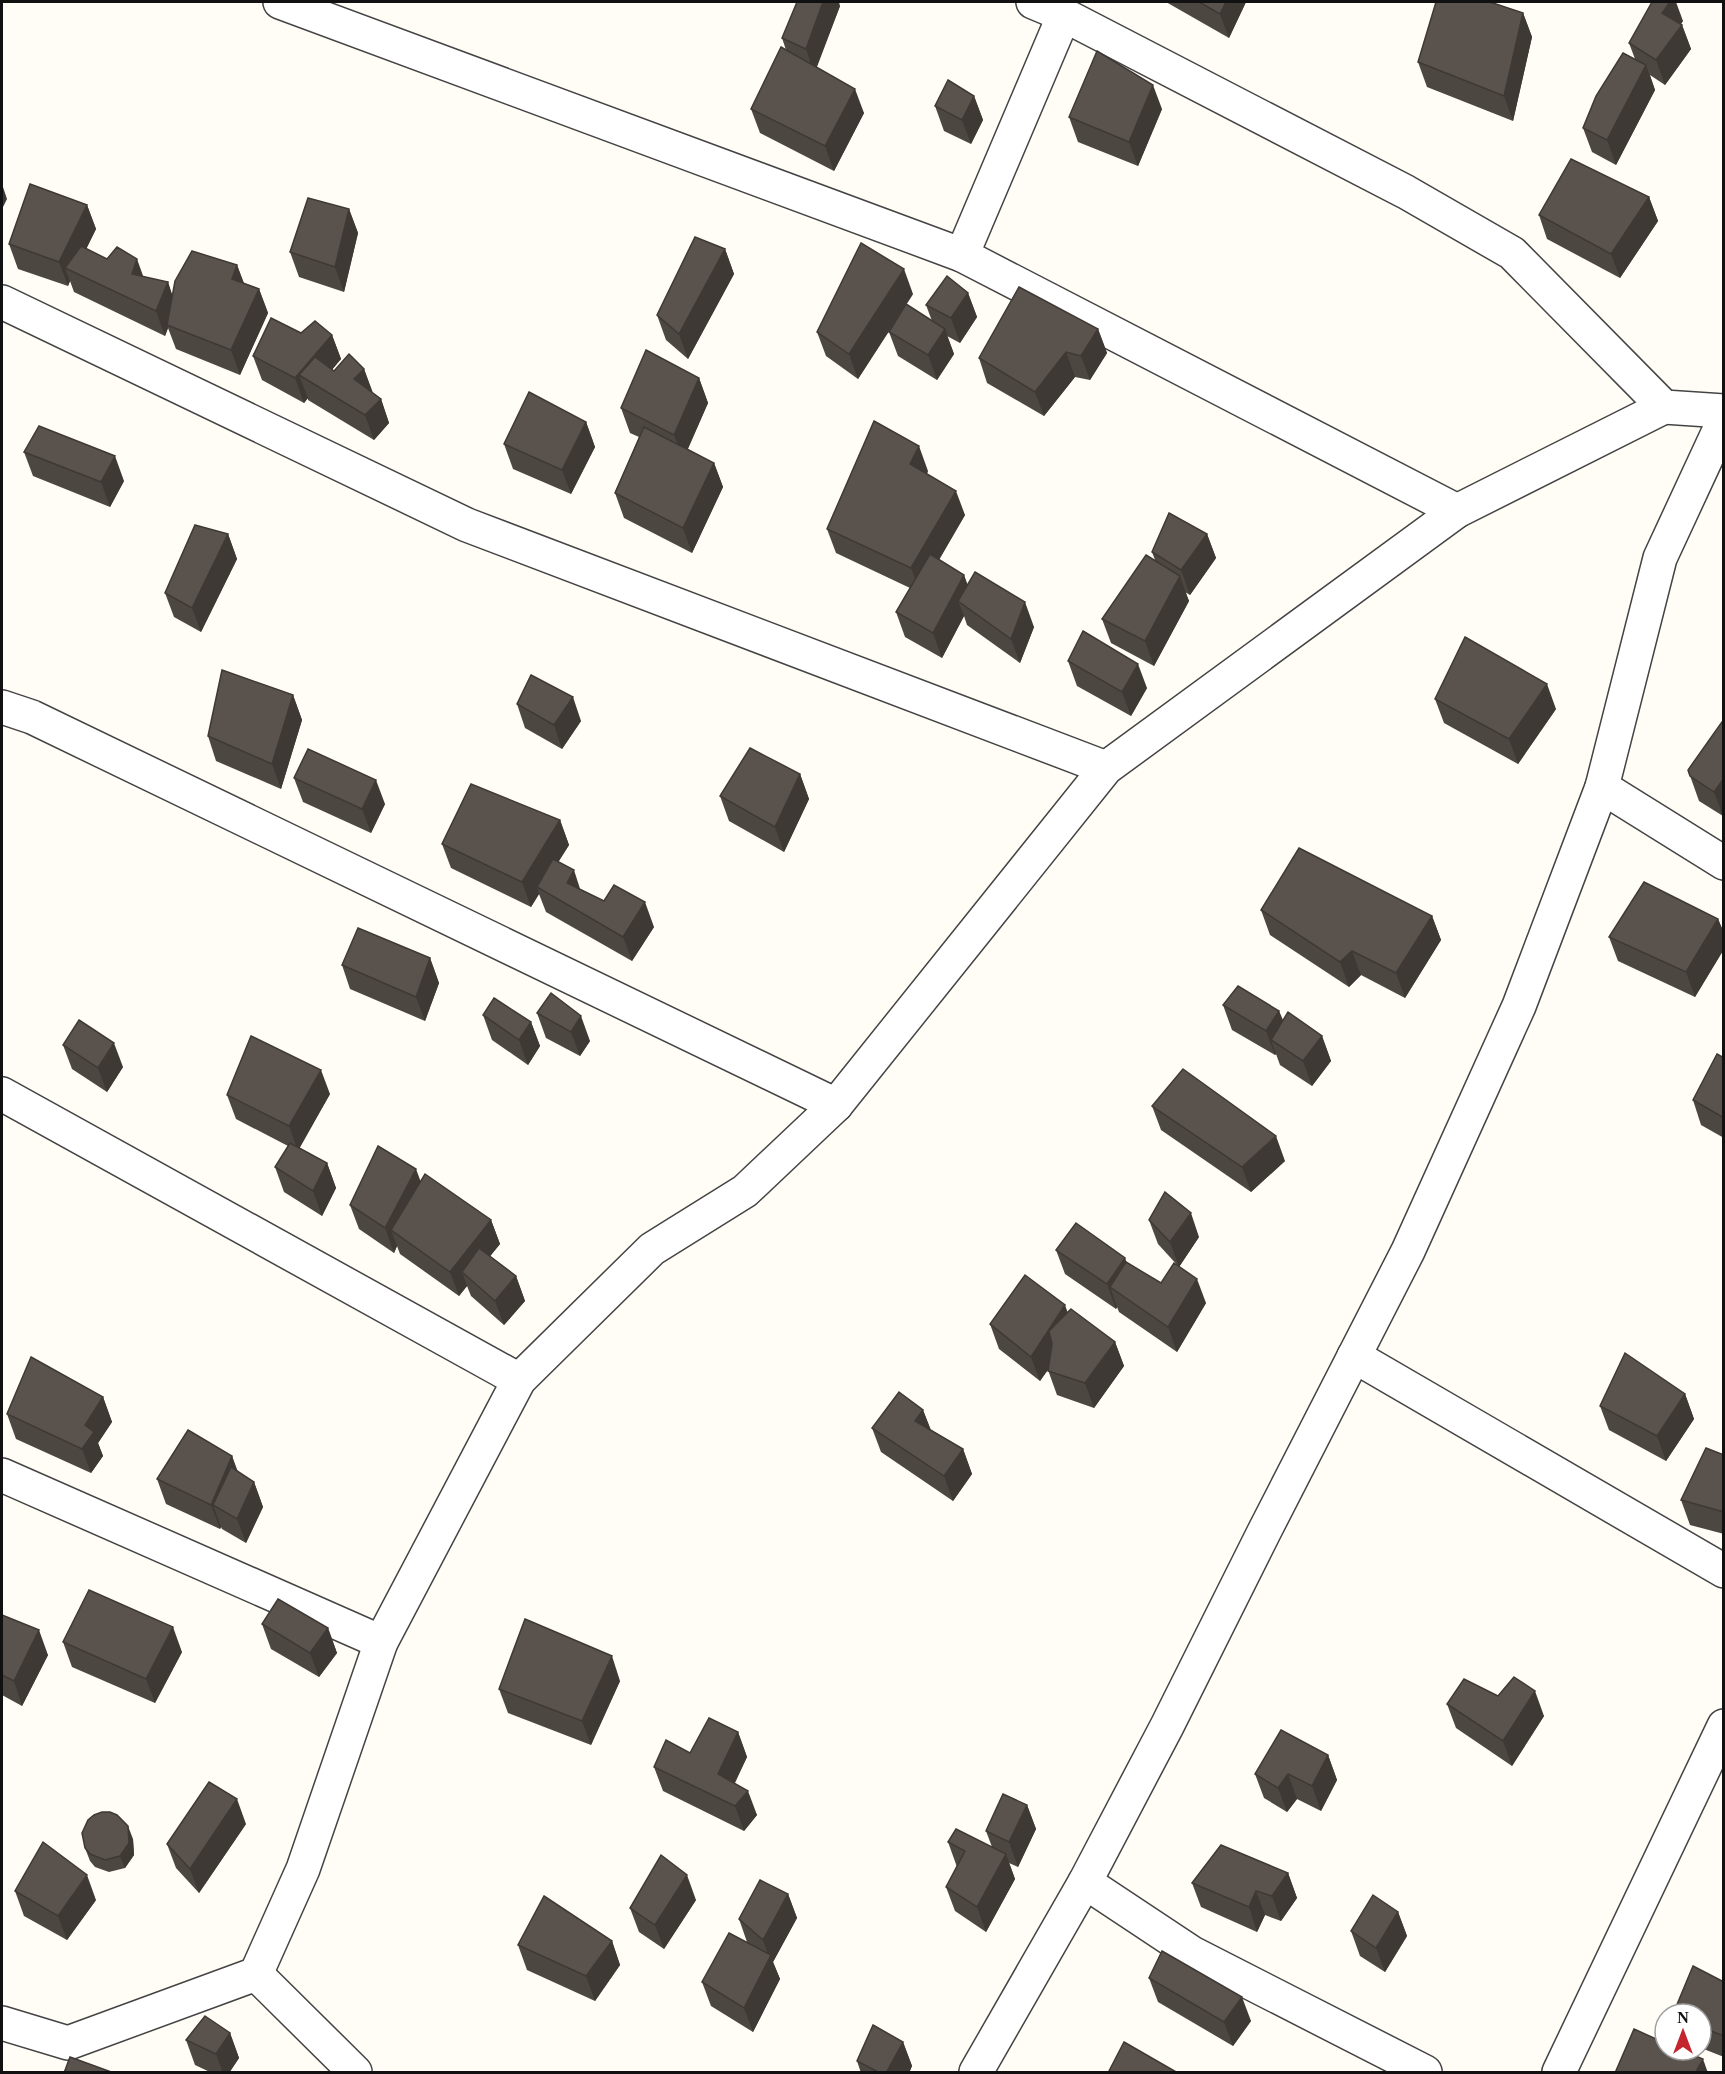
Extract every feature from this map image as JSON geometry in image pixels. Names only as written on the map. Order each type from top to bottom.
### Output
[{"type":"street","points":[[280,2],[962,255],[1457,511]]},
{"type":"street","points":[[1034,2],[1064,15],[1406,192],[1512,253],[1664,407]]},
{"type":"street","points":[[962,255],[1064,15]]},
{"type":"street","points":[[2,302],[467,525],[1106,768]]},
{"type":"street","points":[[2,2023],[68,2043],[256,1974],[303,1869],[381,1642],[519,1380],[652,1249],[745,1191],[836,1105],[1106,768],[1457,511],[1664,407],[1724,411]]},
{"type":"street","points":[[976,2073],[1085,1882],[1167,1726],[1408,1251],[1519,1006],[1602,787],[1660,558],[1724,420]]},
{"type":"street","points":[[2,707],[32,717],[836,1105]]},
{"type":"street","points":[[1602,787],[1724,863]]},
{"type":"street","points":[[2,1094],[519,1380]]},
{"type":"street","points":[[1354,1356],[1724,1571]]},
{"type":"street","points":[[2,1475],[381,1642]]},
{"type":"street","points":[[1559,2073],[1724,1726]]},
{"type":"street","points":[[1085,1882],[1192,1953],[1425,2073]]},
{"type":"street","points":[[256,1974],[355,2073]]},
{"type":"building","points":[[797,2],[823,2],[806,49],[782,38]]},
{"type":"building","points":[[1199,2],[1226,2],[1220,14]]},
{"type":"building","points":[[1436,2],[1490,2],[1523,13],[1504,96],[1418,62]]},
{"type":"building","points":[[1652,2],[1670,2],[1662,13],[1682,25],[1656,60],[1629,43]]},
{"type":"building","points":[[781,47],[855,89],[825,146],[751,109]]},
{"type":"building","points":[[1097,51],[1153,85],[1129,142],[1069,117]]},
{"type":"building","points":[[1623,53],[1646,65],[1607,140],[1583,128],[1596,96]]},
{"type":"building","points":[[948,80],[974,96],[962,120],[935,106]]},
{"type":"building","points":[[1571,159],[1649,197],[1611,254],[1539,215]]},
{"type":"building","points":[[30,184],[87,205],[59,262],[9,244]]},
{"type":"building","points":[[308,198],[349,209],[335,267],[290,252]]},
{"type":"building","points":[[695,237],[725,249],[679,334],[657,315]]},
{"type":"building","points":[[861,243],[904,269],[849,354],[817,332]]},
{"type":"building","points":[[81,246],[107,259],[117,247],[137,259],[132,274],[168,282],[156,311],[65,268]]},
{"type":"building","points":[[192,251],[237,265],[232,279],[259,289],[231,350],[167,325],[175,281]]},
{"type":"building","points":[[947,276],[968,293],[951,318],[926,305]]},
{"type":"building","points":[[1019,287],[1098,329],[1081,356],[1066,352],[1035,392],[979,358]]},
{"type":"building","points":[[906,304],[945,329],[928,355],[889,332]]},
{"type":"building","points":[[271,318],[301,333],[315,321],[332,335],[295,378],[253,356]]},
{"type":"building","points":[[646,350],[699,378],[674,435],[621,408]]},
{"type":"building","points":[[349,354],[364,369],[354,379],[381,399],[365,415],[299,375],[315,357],[334,371]]},
{"type":"building","points":[[529,392],[586,422],[562,470],[504,444]]},
{"type":"building","points":[[874,421],[919,446],[910,464],[956,491],[911,568],[827,529]]},
{"type":"building","points":[[39,426],[115,456],[101,482],[24,452]]},
{"type":"building","points":[[644,427],[714,463],[683,528],[615,493]]},
{"type":"building","points":[[1169,513],[1207,534],[1181,570],[1152,552]]},
{"type":"building","points":[[195,525],[228,534],[192,608],[165,593]]},
{"type":"building","points":[[930,554],[964,575],[933,633],[896,612]]},
{"type":"building","points":[[1146,555],[1180,576],[1145,641],[1102,619]]},
{"type":"building","points":[[975,572],[1025,602],[1011,639],[958,601]]},
{"type":"building","points":[[1083,631],[1138,664],[1122,692],[1068,661]]},
{"type":"building","points":[[1465,637],[1547,684],[1509,739],[1435,699]]},
{"type":"building","points":[[222,670],[293,695],[272,764],[208,736]]},
{"type":"building","points":[[531,675],[573,697],[554,725],[517,704]]},
{"type":"building","points":[[1724,719],[1724,778],[1714,792],[1690,776],[1688,770]]},
{"type":"building","points":[[750,748],[800,774],[775,827],[720,796]]},
{"type":"building","points":[[308,749],[376,780],[362,809],[294,778]]},
{"type":"building","points":[[471,784],[560,820],[522,882],[442,844]]},
{"type":"building","points":[[1299,848],[1432,916],[1396,973],[1352,951],[1340,962],[1261,910]]},
{"type":"building","points":[[553,859],[574,870],[567,883],[604,901],[614,885],[645,902],[623,937],[537,887]]},
{"type":"building","points":[[1644,882],[1718,919],[1686,972],[1609,937]]},
{"type":"building","points":[[358,928],[430,958],[416,997],[342,965]]},
{"type":"building","points":[[1238,986],[1279,1011],[1266,1031],[1223,1005]]},
{"type":"building","points":[[551,993],[581,1016],[571,1032],[537,1013]]},
{"type":"building","points":[[494,998],[531,1022],[519,1040],[483,1015]]},
{"type":"building","points":[[1288,1012],[1322,1036],[1303,1061],[1271,1040]]},
{"type":"building","points":[[79,1020],[114,1043],[98,1068],[63,1045]]},
{"type":"building","points":[[251,1036],[321,1070],[289,1126],[227,1095]]},
{"type":"building","points":[[1717,1054],[1724,1058],[1724,1118],[1693,1100]]},
{"type":"building","points":[[1183,1069],[1276,1136],[1242,1167],[1152,1106]]},
{"type":"building","points":[[290,1143],[327,1163],[313,1191],[275,1167]]},
{"type":"building","points":[[378,1146],[416,1169],[385,1228],[350,1205]]},
{"type":"building","points":[[425,1174],[491,1220],[450,1272],[391,1230]]},
{"type":"building","points":[[1165,1192],[1191,1213],[1170,1242],[1149,1220]]},
{"type":"building","points":[[1076,1223],[1125,1258],[1107,1284],[1056,1250]]},
{"type":"building","points":[[479,1248],[516,1276],[495,1301],[462,1272]]},
{"type":"building","points":[[1126,1262],[1161,1283],[1174,1263],[1197,1279],[1168,1327],[1110,1287]]},
{"type":"building","points":[[1025,1275],[1065,1305],[1031,1357],[990,1324]]},
{"type":"building","points":[[1071,1309],[1115,1342],[1085,1383],[1048,1371],[1052,1344],[1049,1331]]},
{"type":"building","points":[[1625,1353],[1685,1394],[1657,1436],[1600,1406]]},
{"type":"building","points":[[31,1357],[103,1397],[85,1425],[94,1432],[82,1449],[7,1414]]},
{"type":"building","points":[[899,1392],[923,1410],[915,1421],[963,1449],[944,1476],[872,1428]]},
{"type":"building","points":[[188,1430],[232,1456],[211,1505],[157,1479]]},
{"type":"building","points":[[1706,1448],[1724,1455],[1724,1512],[1681,1500]]},
{"type":"building","points":[[231,1467],[254,1482],[237,1519],[213,1505]]},
{"type":"building","points":[[89,1590],[173,1627],[146,1679],[63,1642]]},
{"type":"building","points":[[278,1599],[328,1628],[310,1653],[262,1624]]},
{"type":"building","points":[[2,1615],[39,1630],[14,1681],[2,1675]]},
{"type":"building","points":[[525,1619],[612,1656],[582,1721],[499,1689]]},
{"type":"building","points":[[1514,1677],[1535,1691],[1503,1741],[1447,1704],[1464,1679],[1498,1696]]},
{"type":"building","points":[[709,1718],[738,1732],[718,1774],[748,1791],[735,1806],[654,1767],[666,1740],[690,1753]]},
{"type":"building","points":[[1281,1730],[1328,1755],[1312,1786],[1288,1774],[1278,1788],[1255,1774]]},
{"type":"building","points":[[209,1782],[237,1799],[190,1869],[167,1844]]},
{"type":"building","points":[[1003,1794],[1027,1805],[1009,1842],[986,1831]]},
{"type":"building","points":[[102,1812],[117,1815],[128,1826],[129,1843],[120,1856],[105,1860],[90,1854],[85,1848],[82,1833],[88,1820]]},
{"type":"building","points":[[956,1829],[1006,1854],[977,1907],[946,1887],[965,1851],[948,1842]]},
{"type":"building","points":[[43,1842],[87,1875],[58,1916],[15,1891]]},
{"type":"building","points":[[1221,1845],[1288,1873],[1272,1896],[1256,1891],[1249,1907],[1192,1883]]},
{"type":"building","points":[[661,1855],[687,1875],[655,1925],[630,1908]]},
{"type":"building","points":[[760,1880],[788,1894],[763,1940],[739,1919]]},
{"type":"building","points":[[1373,1895],[1398,1912],[1376,1948],[1351,1931]]},
{"type":"building","points":[[544,1896],[612,1941],[586,1976],[518,1945]]},
{"type":"building","points":[[729,1933],[771,1955],[744,2008],[702,1982]]},
{"type":"building","points":[[1162,1951],[1242,1997],[1224,2022],[1149,1978]]},
{"type":"building","points":[[1693,1966],[1724,1982],[1724,2036],[1713,2032],[1713,2002],[1678,2002]]},
{"type":"building","points":[[205,2016],[230,2033],[216,2054],[186,2040]]},
{"type":"building","points":[[873,2025],[903,2042],[886,2073],[880,2073],[857,2061]]},
{"type":"building","points":[[1634,2029],[1653,2038],[1653,2062],[1701,2062],[1695,2073],[1615,2073]]},
{"type":"building","points":[[1124,2042],[1178,2073],[1108,2073]]},
{"type":"building","points":[[70,2057],[114,2073],[64,2073]]}]
